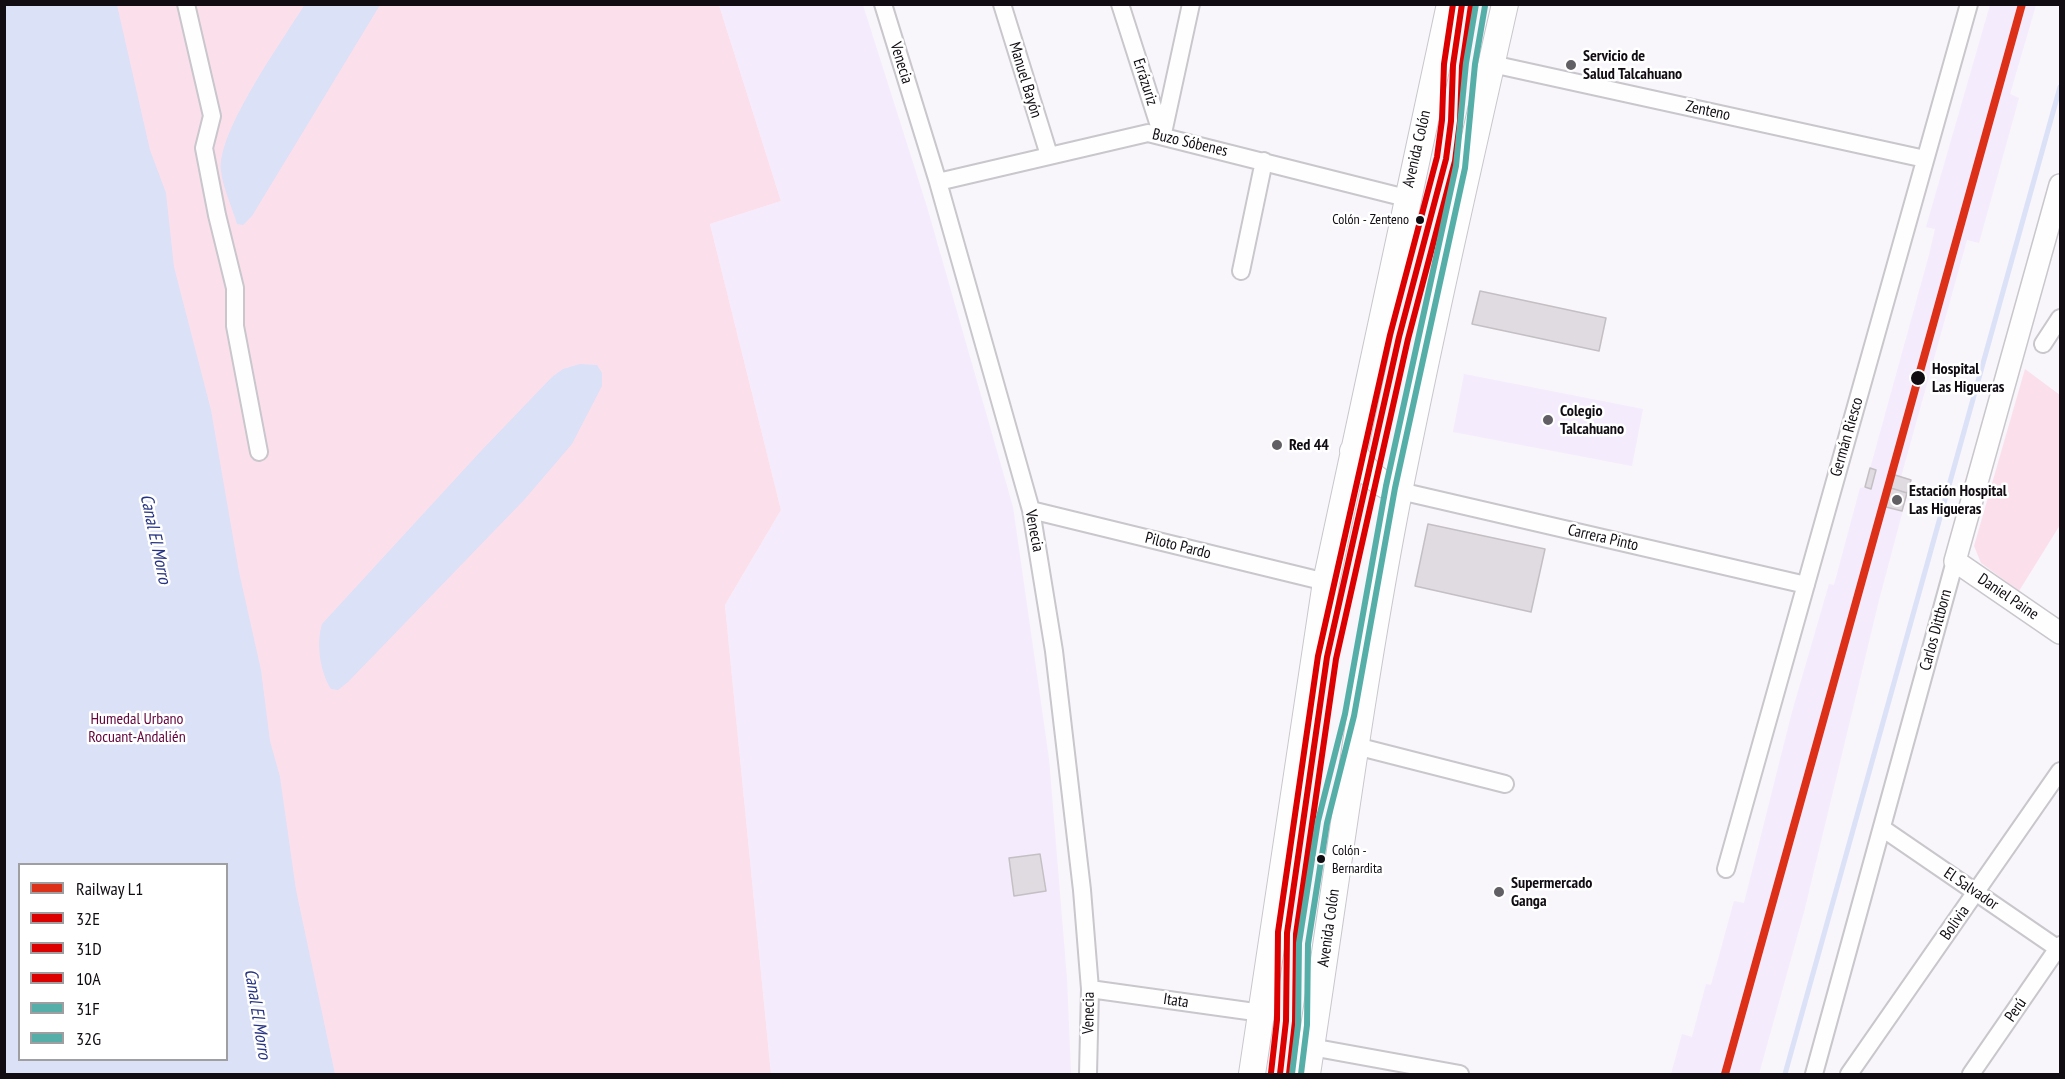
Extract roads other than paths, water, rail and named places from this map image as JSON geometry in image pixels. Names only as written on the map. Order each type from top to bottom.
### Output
[{"type":"main road","name":"Avenida Colón","points":[[1252,1074],[1326,582],[1406,198],[1450,4]]},
{"type":"main road","name":"Avenida Colón","points":[[1307,1074],[1356,746],[1400,491],[1505,4]]},
{"type":"main road","points":[[1353,451],[1370,474],[1386,486],[1400,491]]},
{"type":"street","points":[[186,4],[212,116],[204,148],[217,216],[235,288],[235,326],[260,452]]},
{"type":"street","name":"Venecia","points":[[883,4],[938,182],[1030,510],[1067,748],[1090,989],[1088,1074]]},
{"type":"street","name":"Manuel Bayón","points":[[1002,4],[1049,155]]},
{"type":"street","name":"Errázuriz","points":[[1120,4],[1162,135]]},
{"type":"street","name":"Errázuriz","points":[[1162,135],[1191,4]]},
{"type":"street","name":"Germán Riesco","points":[[1726,869],[1969,4]]},
{"type":"street","name":"Zenteno","points":[[1492,64],[1925,159]]},
{"type":"street","name":"Buzo Sóbenes","points":[[938,182],[1140,134],[1162,135],[1406,198]]},
{"type":"street","points":[[1241,271],[1264,161]]},
{"type":"street","name":"Carlos Dittborn","points":[[1814,1074],[1955,561],[2055,226],[2061,185]]},
{"type":"street","points":[[2043,344],[2061,318]]},
{"type":"street","name":"Carrera Pinto","points":[[1400,491],[1806,585]]},
{"type":"street","name":"Piloto Pardo","points":[[1030,510],[1326,582]]},
{"type":"street","name":"Daniel Paine","points":[[1955,561],[2061,633]]},
{"type":"street","points":[[1356,746],[1505,784]]},
{"type":"street","name":"Bolivia","points":[[1849,1074],[2061,771]]},
{"type":"street","name":"El Salvador","points":[[1882,828],[2060,948]]},
{"type":"street","name":"Perú","points":[[1971,1074],[2060,948]]},
{"type":"street","name":"Itata","points":[[1090,989],[1262,1013]]},
{"type":"street","points":[[1311,1047],[1460,1074]]},
{"type":"water","name":"Humedal Urbano Rocuant-Andalién","points":[[5,4],[117,5],[150,150],[166,193],[174,267],[211,410],[239,572],[261,670],[270,741],[280,777],[296,890],[335,1074],[5,1074]]},
{"type":"water","points":[[305,4],[380,5],[252,216],[243,225],[237,224],[222,177],[222,154],[229,134],[253,87]]},
{"type":"water","points":[[580,364],[597,365],[602,373],[602,386],[572,444],[524,500],[348,682],[338,690],[331,689],[320,657],[319,640],[322,624],[552,377],[563,369]]},
{"type":"waterway","points":[[1785,1074],[2060,87]]},
{"type":"rail line","name":"L1","points":[[1725,1074],[2022,4]]},
{"type":"place","name":"Servicio de Salud Talcahuano","points":[[1571,65]]},
{"type":"place","name":"Colón - Zenteno","points":[[1420,220]]},
{"type":"place","name":"Hospital Las Higueras","points":[[1918,378]]},
{"type":"place","name":"Colegio Talcahuano","points":[[1548,420]]},
{"type":"place","name":"Red 44","points":[[1277,445]]},
{"type":"place","name":"Estación Hospital Las Higueras","points":[[1897,500]]},
{"type":"place","name":"Colón - Bernardita","points":[[1321,859]]},
{"type":"place","name":"Supermercado Ganga","points":[[1499,892]]},
{"type":"water label","name":"Canal El Morro","points":[[155,539]]},
{"type":"water label","name":"Canal El Morro","points":[[257,1014]]}]
